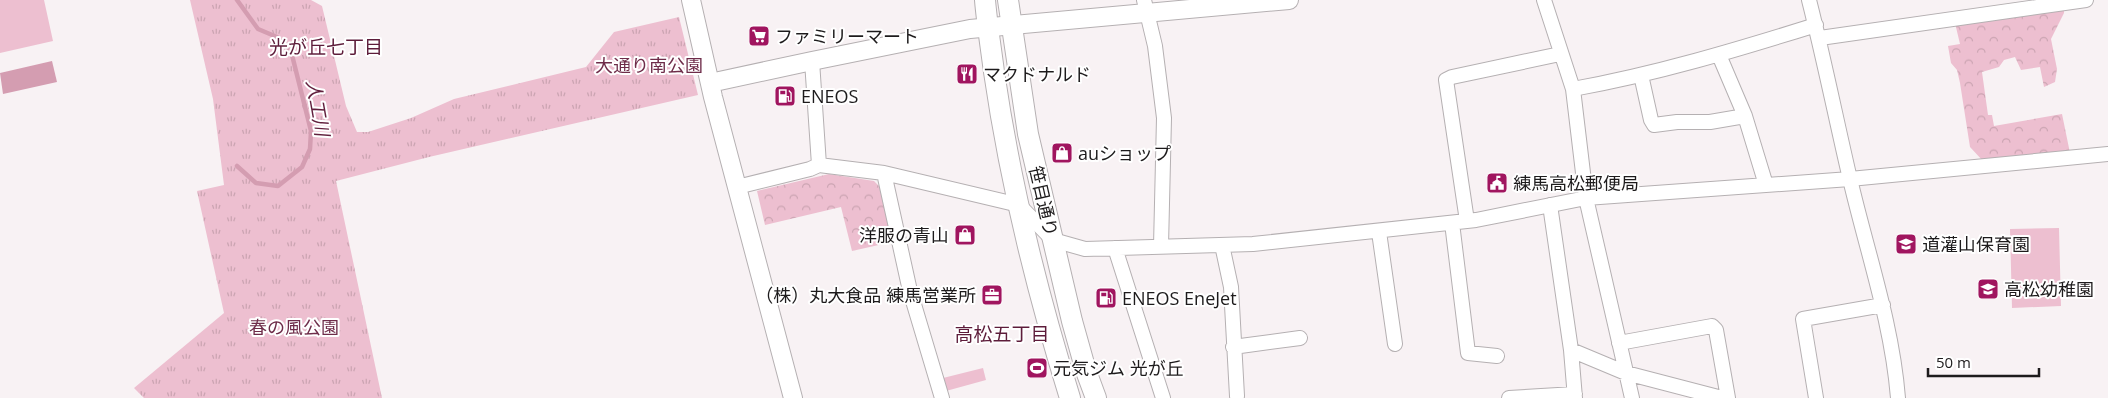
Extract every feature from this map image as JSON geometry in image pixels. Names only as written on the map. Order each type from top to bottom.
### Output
[{"type":"main road","name":"笹目通り","points":[[985,0],[1001,116],[1019,205],[1047,322],[1070,398]]},
{"type":"main road","name":"笹目通り","points":[[1008,0],[1028,134],[1082,354],[1096,398]]},
{"type":"street","points":[[691,0],[736,187],[793,398]]},
{"type":"street","points":[[710,83],[812,61],[988,28],[1146,7],[1289,0]]},
{"type":"street","points":[[1544,0],[1560,54],[1573,88],[1586,198],[1632,398]]},
{"type":"street","points":[[1809,0],[1896,367],[1898,398]]},
{"type":"street","points":[[1573,88],[1641,75],[1818,32],[2086,0]]},
{"type":"street","points":[[1146,7],[1155,46],[1164,118],[1161,246]]},
{"type":"street","points":[[1467,221],[1446,80],[1452,77],[1560,54]]},
{"type":"street","points":[[1719,55],[1745,116],[1766,185]]},
{"type":"street","points":[[812,61],[819,164]]},
{"type":"street","points":[[1641,75],[1651,120],[1654,125],[1676,122],[1710,122],[1745,116]]},
{"type":"street","points":[[736,187],[810,169],[819,164],[884,172],[1019,205],[1053,240],[1085,249],[1253,244],[1467,221],[1586,198],[1850,179],[2108,154]]},
{"type":"street","points":[[884,172],[910,291],[942,398]]},
{"type":"street","points":[[1509,398],[1575,396],[1571,350],[1550,205]]},
{"type":"street","points":[[1452,223],[1468,353],[1497,356]]},
{"type":"street","points":[[1378,232],[1395,344]]},
{"type":"street","points":[[1222,245],[1231,287],[1235,397]]},
{"type":"street","points":[[1115,248],[1163,398]]},
{"type":"street","points":[[1816,398],[1803,319],[1882,305]]},
{"type":"street","points":[[1619,343],[1712,326],[1716,330],[1728,398]]},
{"type":"street","points":[[1233,347],[1300,338]]},
{"type":"street","points":[[1571,350],[1626,373],[1722,398]]},
{"type":"green space","points":[[0,0],[44,0],[53,41],[0,53]]},
{"type":"green space","name":"春の風公園","points":[[190,0],[311,0],[322,6],[346,106],[357,132],[368,132],[411,118],[454,99],[586,67],[614,32],[679,17],[698,95],[429,157],[336,181],[382,398],[144,398],[134,388],[224,313],[197,191],[224,185],[213,99]]},
{"type":"green space","points":[[2064,7],[2064,13],[2051,39],[2057,69],[2055,82],[2044,87],[2040,67],[2021,70],[2015,57],[2004,60],[1999,67],[1982,72],[1988,115],[1992,115],[1994,126],[2062,114],[2070,153],[1983,161],[1970,147],[1960,83],[1957,70],[1951,63],[1948,46],[1960,44],[1955,23]]},
{"type":"green space","points":[[829,174],[874,181],[880,187],[892,242],[852,251],[841,207],[765,225],[757,191]]},
{"type":"green space","points":[[2059,228],[2061,306],[2012,308],[2010,229]]},
{"type":"green space","points":[[983,368],[986,380],[946,391],[943,378]]},
{"type":"shaded area","points":[[52,61],[57,82],[3,94],[0,73]]},
{"type":"waterway","name":"人工川","points":[[237,0],[258,29],[277,37],[292,55],[311,131],[310,149],[302,167],[278,186],[256,183],[237,166]]},
{"type":"place","name":"ファミリーマート","points":[[759,36]]},
{"type":"place","name":"マクドナルド","points":[[967,74]]},
{"type":"place","name":"ENEOS","points":[[785,96]]},
{"type":"place","name":"auショップ","points":[[1062,153]]},
{"type":"place","name":"練馬高松郵便局","points":[[1497,183]]},
{"type":"place","name":"洋服の青山","points":[[965,235]]},
{"type":"place","name":"道灌山保育園","points":[[1906,244]]},
{"type":"place","name":"高松幼稚園","points":[[1988,289]]},
{"type":"place","name":"（株）丸大食品 練馬営業所","points":[[992,295]]},
{"type":"place","name":"ENEOS EneJet","points":[[1106,298]]},
{"type":"place","name":"元気ジム 光が丘","points":[[1037,368]]},
{"type":"district","name":"光が丘七丁目","points":[[326,47]]},
{"type":"district","name":"高松五丁目","points":[[1002,334]]},
{"type":"park label","name":"大通り南公園","points":[[649,65]]}]
